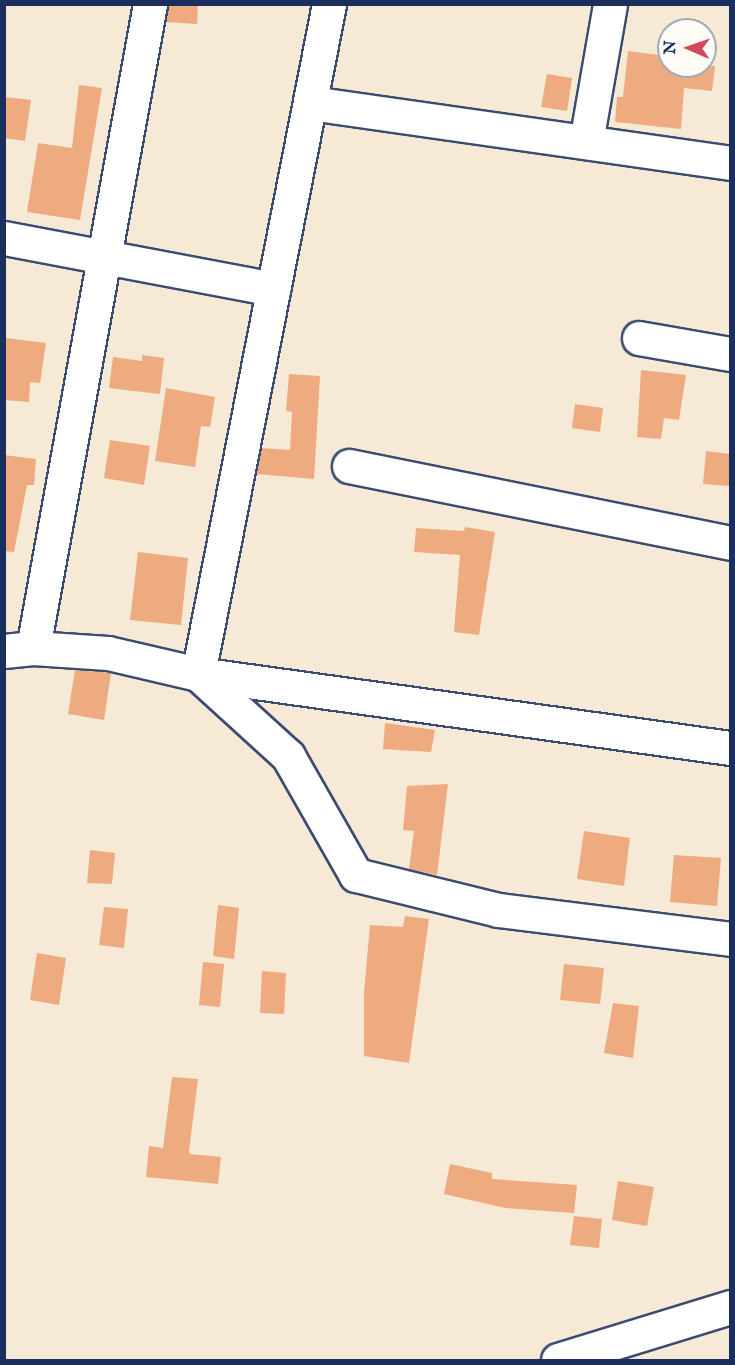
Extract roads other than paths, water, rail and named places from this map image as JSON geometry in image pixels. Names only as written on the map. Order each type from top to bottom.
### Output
[{"type":"street","points":[[150,4],[104,256],[19,650],[108,652],[198,674],[730,748]]},
{"type":"street","points":[[198,674],[329,4]]},
{"type":"street","points":[[586,142],[610,4]]},
{"type":"street","points":[[310,103],[730,162]]},
{"type":"street","points":[[4,238],[273,289]]},
{"type":"street","points":[[639,338],[730,354]]},
{"type":"street","points":[[349,466],[730,543]]},
{"type":"street","points":[[198,674],[288,756],[356,875],[498,910],[730,939]]},
{"type":"street","points":[[558,1360],[730,1307]]}]
